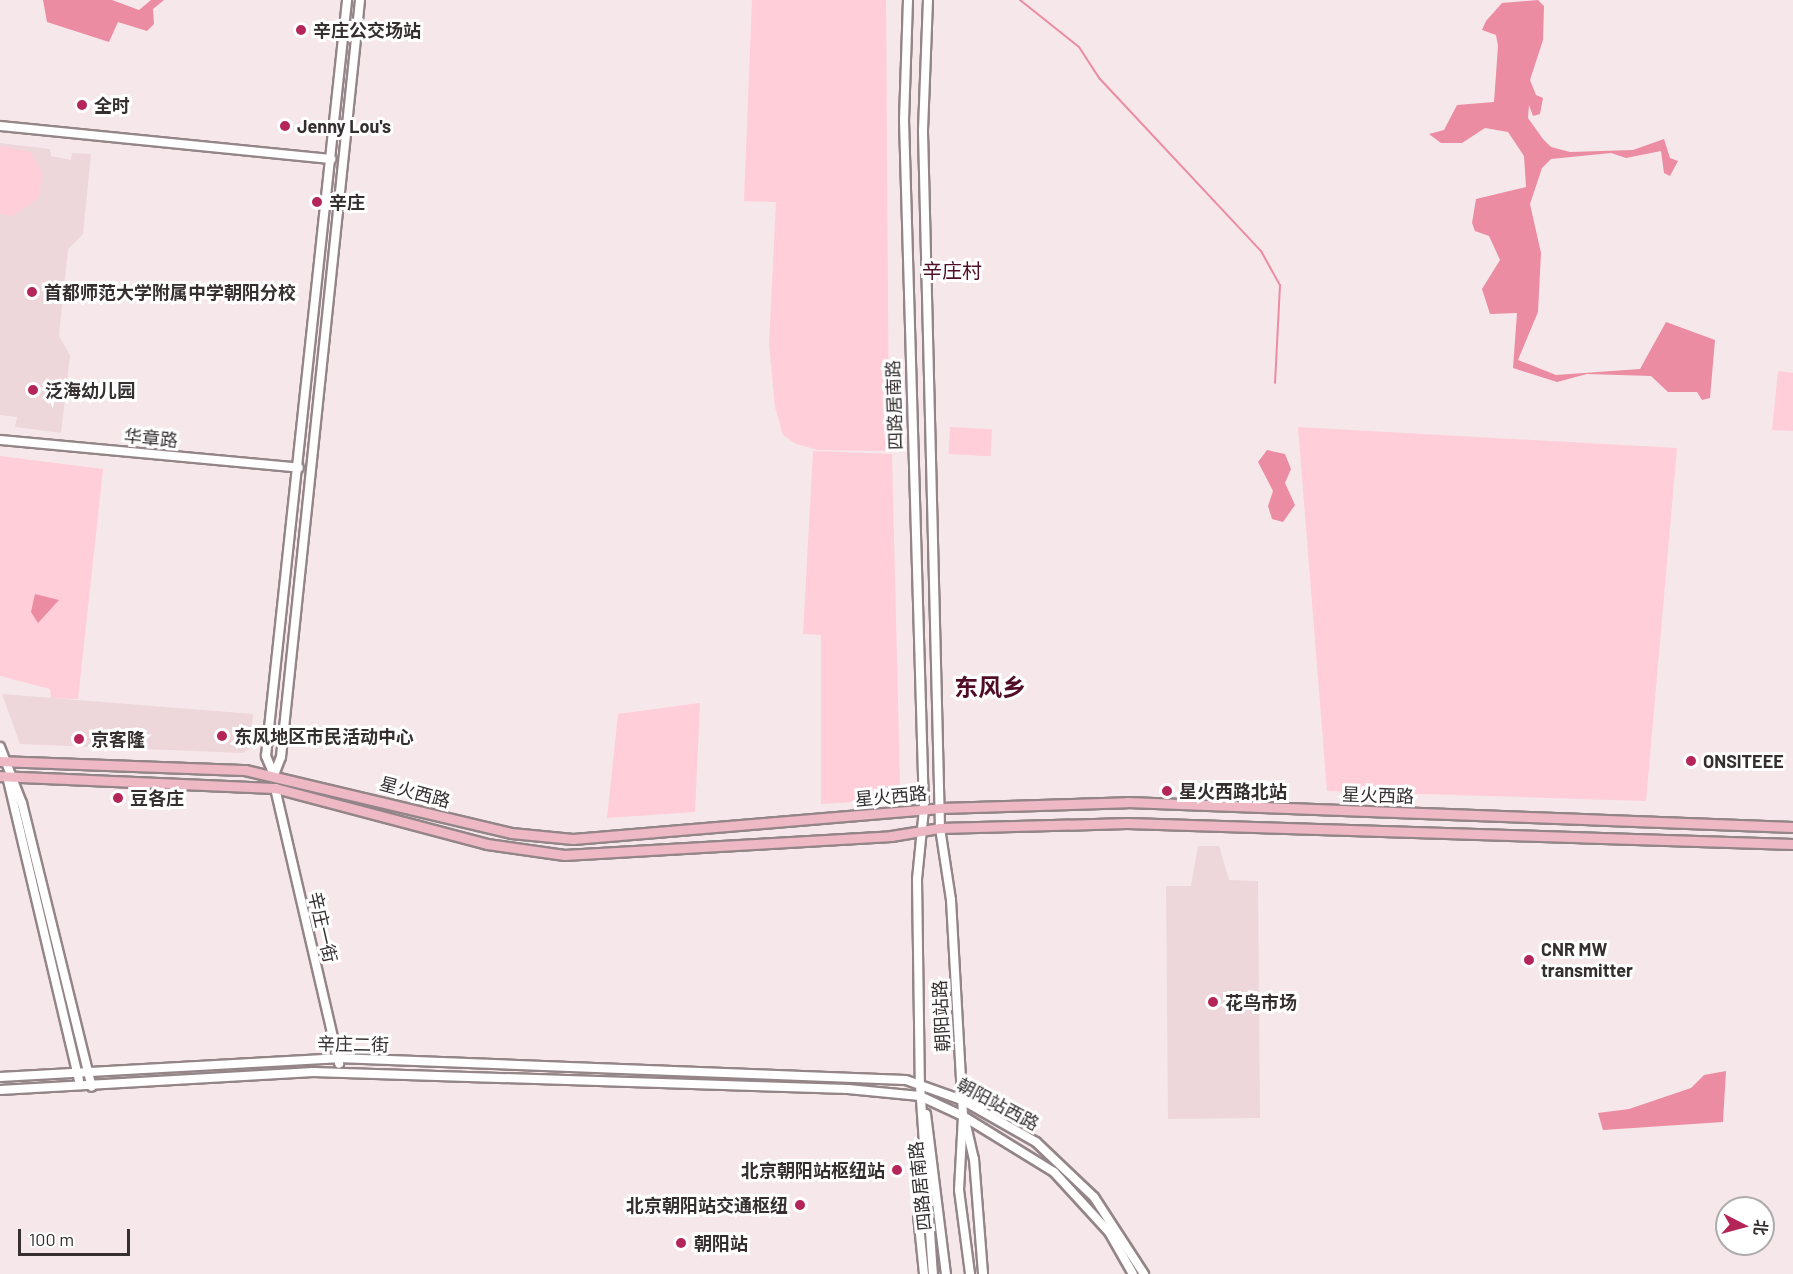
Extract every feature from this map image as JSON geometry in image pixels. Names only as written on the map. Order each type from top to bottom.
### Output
[{"type":"main road","points":[[274,775],[266,756],[299,468],[347,0]]},
{"type":"main road","points":[[274,775],[281,757],[360,0]]},
{"type":"main road","name":"四路居南路","points":[[908,0],[904,143],[924,809]]},
{"type":"main road","name":"朝阳站路","points":[[928,0],[923,143],[940,828],[958,1014],[963,1116],[959,1190],[970,1274]]},
{"type":"main road","points":[[0,126],[331,159]]},
{"type":"main road","name":"华章路","points":[[0,440],[299,468]]},
{"type":"main road","points":[[0,747],[9,801],[82,1089]]},
{"type":"main road","name":"星火西路","points":[[2,761],[274,775],[511,833],[573,839],[924,809],[1127,802],[1793,827]]},
{"type":"main road","points":[[4,777],[22,803],[92,1088]]},
{"type":"main road","name":"星火西路","points":[[4,777],[275,788],[487,844],[564,855],[940,828],[1128,824],[1793,844]]},
{"type":"main road","name":"辛庄一街","points":[[275,788],[341,1072]]},
{"type":"main road","name":"朝阳站路","points":[[920,1096],[922,1026],[917,879],[924,830],[924,809]]},
{"type":"main road","name":"辛庄二街","points":[[0,1077],[90,1075],[337,1058],[705,1070]]},
{"type":"main road","name":"朝阳站西路","points":[[705,1070],[856,1075],[920,1085],[962,1100],[1020,1133],[1094,1197],[1144,1274]]},
{"type":"main road","name":"辛庄二街","points":[[0,1090],[82,1089],[341,1072],[705,1085]]},
{"type":"main road","name":"朝阳站西路","points":[[705,1085],[920,1096],[963,1116],[1054,1172],[1087,1204],[1133,1274]]},
{"type":"main road","points":[[920,1096],[933,1274]]},
{"type":"main road","name":"四路居南路","points":[[920,1096],[933,1136],[946,1274]]},
{"type":"main road","points":[[963,1116],[974,1159],[983,1274]]},
{"type":"main road","points":[[918,1215],[924,1274]]},
{"type":"shaded area","points":[[43,0],[112,0],[139,10],[151,0],[164,0],[153,9],[154,24],[147,31],[118,22],[109,42],[47,22]]},
{"type":"shaded area","points":[[752,0],[886,0],[889,451],[818,450],[796,444],[783,435],[775,407],[769,344],[776,202],[744,201]]},
{"type":"shaded area","points":[[1538,0],[1544,6],[1543,40],[1530,80],[1536,95],[1543,98],[1540,114],[1533,116],[1529,105],[1528,118],[1543,139],[1551,147],[1570,152],[1633,150],[1664,139],[1670,158],[1678,161],[1670,176],[1664,173],[1661,151],[1626,158],[1611,153],[1551,159],[1542,168],[1530,204],[1541,253],[1538,312],[1518,360],[1556,375],[1640,369],[1666,322],[1715,340],[1710,398],[1702,400],[1697,392],[1668,392],[1651,376],[1587,374],[1557,382],[1513,368],[1517,313],[1490,314],[1482,289],[1500,260],[1489,236],[1475,231],[1472,223],[1476,199],[1526,187],[1524,156],[1508,132],[1485,128],[1462,143],[1441,143],[1429,134],[1444,130],[1457,105],[1494,102],[1498,46],[1496,35],[1482,30],[1486,21],[1502,3]]},
{"type":"shaded area","name":"首都师范大学附属中学朝阳分校","points":[[0,143],[50,149],[51,156],[71,160],[72,153],[91,154],[83,234],[68,249],[59,336],[70,355],[61,433],[15,427],[17,417],[0,415]]},
{"type":"shaded area","points":[[0,146],[30,152],[42,172],[39,198],[12,216],[0,214]]},
{"type":"shaded area","points":[[1778,371],[1793,373],[1793,431],[1772,430]]},
{"type":"shaded area","points":[[950,427],[992,429],[991,456],[949,454]]},
{"type":"shaded area","points":[[1298,427],[1677,448],[1646,801],[1327,791]]},
{"type":"shaded area","points":[[1267,450],[1285,454],[1291,469],[1285,483],[1295,505],[1283,522],[1272,519],[1268,506],[1273,491],[1258,462]]},
{"type":"shaded area","points":[[813,451],[892,454],[900,785],[887,800],[821,804],[821,635],[803,634]]},
{"type":"shaded area","points":[[0,456],[103,469],[78,699],[51,698],[50,689],[0,676]]},
{"type":"shaded area","points":[[35,594],[59,600],[38,623],[31,612]]},
{"type":"shaded area","points":[[2,694],[253,714],[250,748],[243,753],[20,744]]},
{"type":"shaded area","points":[[700,703],[695,812],[607,818],[618,714]]},
{"type":"shaded area","name":"花鸟市场","points":[[1198,846],[1219,846],[1229,880],[1258,881],[1260,1118],[1168,1119],[1166,886],[1191,886]]},
{"type":"shaded area","points":[[1726,1071],[1723,1122],[1603,1130],[1598,1113],[1629,1109],[1691,1088],[1704,1075]]},
{"type":"waterway","points":[[1020,0],[1079,47],[1100,79],[1261,251],[1280,285],[1275,383]]},
{"type":"place","name":"辛庄公交场站","points":[[301,30]]},
{"type":"place","name":"全时","points":[[82,105]]},
{"type":"place","name":"Jenny Lou's","points":[[285,126]]},
{"type":"place","name":"辛庄","points":[[317,202]]},
{"type":"place","name":"首都师范大学附属中学朝阳分校","points":[[32,292]]},
{"type":"place","name":"泛海幼儿园","points":[[33,390]]},
{"type":"place","name":"东风地区市民活动中心","points":[[222,736]]},
{"type":"place","name":"京客隆","points":[[79,739]]},
{"type":"place","name":"ONSITEEE","points":[[1691,761]]},
{"type":"place","name":"星火西路北站","points":[[1167,791]]},
{"type":"place","name":"豆各庄","points":[[118,798]]},
{"type":"place","name":"CNR MW transmitter","points":[[1529,960]]},
{"type":"place","name":"花鸟市场","points":[[1213,1002]]},
{"type":"place","name":"北京朝阳站枢纽站","points":[[897,1170]]},
{"type":"place","name":"北京朝阳站交通枢纽","points":[[800,1205]]},
{"type":"place","name":"朝阳站","points":[[681,1243]]},
{"type":"district","name":"辛庄村","points":[[952,270]]},
{"type":"district","name":"东风乡","points":[[990,687]]}]
